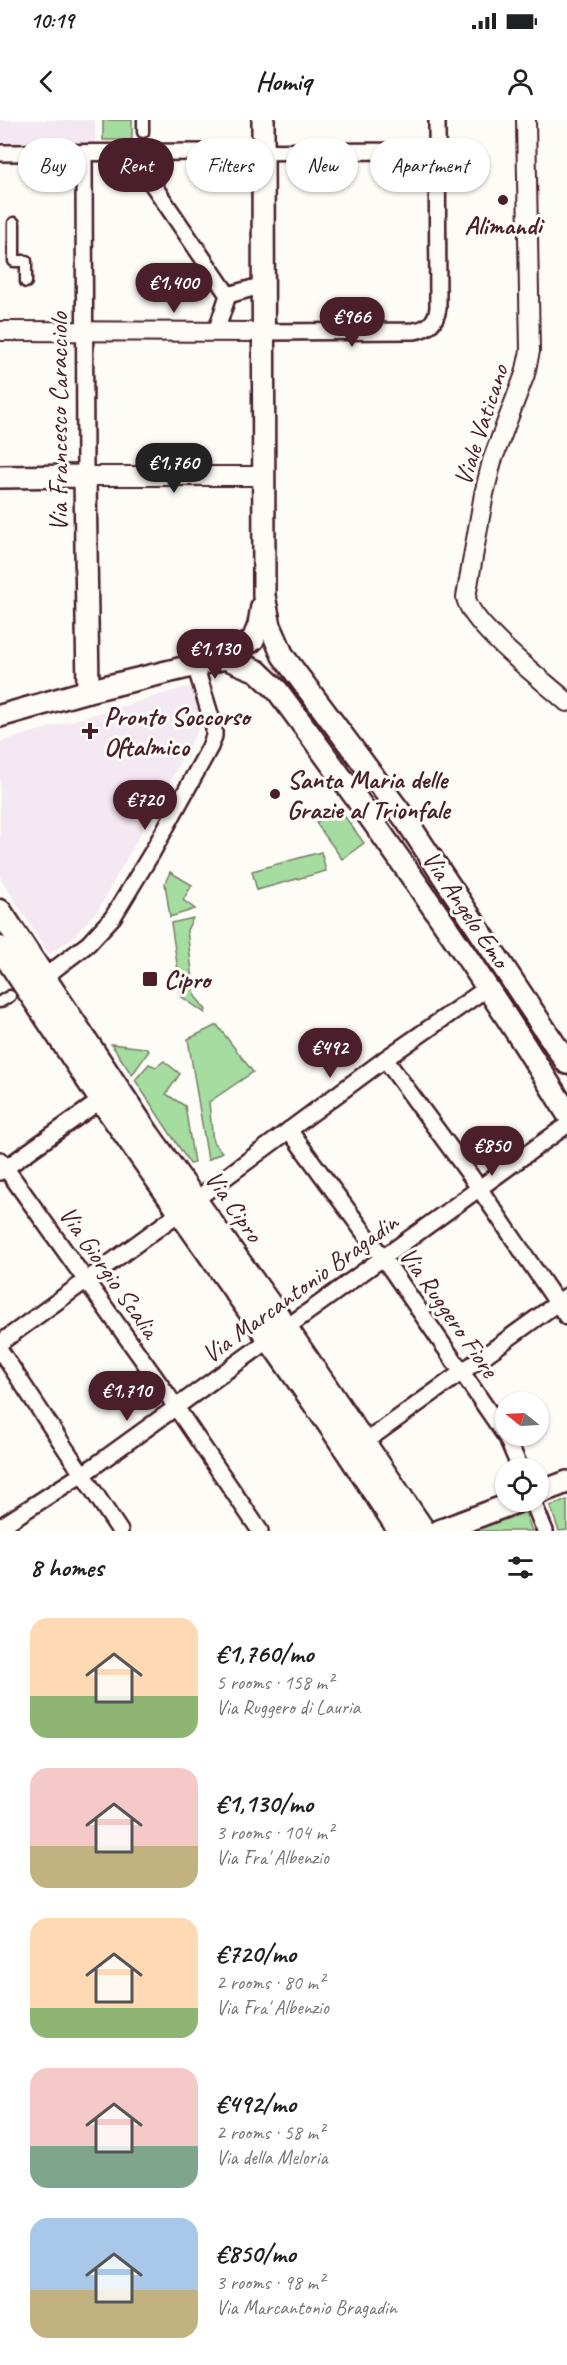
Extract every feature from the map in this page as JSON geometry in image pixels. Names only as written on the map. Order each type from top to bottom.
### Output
[{"type":"main road","points":[[263,120],[263,138]]},
{"type":"main road","points":[[0,716],[88,691],[225,658],[253,640],[259,625],[264,596],[263,192]]},
{"type":"main road","points":[[0,477],[85,476]]},
{"type":"main road","name":"Via Francesco Caracciolo","points":[[85,476],[88,691]]},
{"type":"main road","name":"Via Angelo Emo","points":[[264,596],[274,637],[288,664],[406,820],[567,1063]]},
{"type":"main road","name":"Via Angelo Emo","points":[[225,658],[250,666],[267,679],[313,740],[391,847],[487,988],[567,1113]]},
{"type":"main road","name":"Via Cipro","points":[[0,911],[187,1206],[278,1334],[365,1442],[424,1531]]},
{"type":"main road","name":"Via Cipro","points":[[0,948],[101,1100],[187,1206]]},
{"type":"main road","name":"Via Cipro","points":[[278,1334],[333,1430],[400,1531]]},
{"type":"main road","points":[[549,1489],[567,1482]]},
{"type":"main road","points":[[439,1531],[495,1510]]},
{"type":"street","points":[[143,120],[143,132]]},
{"type":"street","points":[[437,120],[437,138]]},
{"type":"street","name":"Viale Vaticano","points":[[526,120],[530,351],[525,374],[492,461],[466,597],[468,608],[481,624],[567,702]]},
{"type":"street","points":[[274,152],[370,151]]},
{"type":"street","points":[[0,153],[18,153]]},
{"type":"street","name":"Via Francesco Caracciolo","points":[[84,192],[85,476]]},
{"type":"street","points":[[158,192],[228,295]]},
{"type":"street","points":[[0,331],[414,331],[430,325],[437,316],[437,192]]},
{"type":"street","points":[[14,223],[14,261],[26,261],[26,282]]},
{"type":"street","points":[[228,295],[264,285]]},
{"type":"street","points":[[216,332],[228,295]]},
{"type":"street","points":[[85,476],[263,476]]},
{"type":"street","points":[[43,978],[88,944],[113,917],[153,851],[210,747],[214,736],[214,726],[195,666]]},
{"type":"street","points":[[313,740],[319,725],[333,721]]},
{"type":"street","points":[[0,1343],[385,1059],[487,988]]},
{"type":"street","points":[[385,1059],[562,1299],[567,1317]]},
{"type":"street","points":[[2,1167],[101,1100]]},
{"type":"street","name":"Via Marcantonio Bragadin","points":[[0,1527],[83,1474],[567,1125]]},
{"type":"street","name":"Via Ruggero Fiore","points":[[289,1130],[383,1257],[507,1438],[516,1458]]},
{"type":"street","name":"Via Giorgio Scalia","points":[[2,1167],[176,1407],[260,1531]]},
{"type":"street","points":[[365,1442],[562,1299]]},
{"type":"street","points":[[0,1350],[120,1531]]},
{"type":"street","points":[[537,1512],[545,1531]]},
{"type":"shaded area","points":[[0,120],[95,120],[95,143],[86,143],[86,138],[18,138],[18,142],[0,142]]},
{"type":"shaded area","points":[[190,686],[202,723],[98,910],[70,940],[49,954],[0,877],[0,742]]},
{"type":"green space","points":[[103,120],[132,120],[132,138],[103,138]]},
{"type":"green space","points":[[338,807],[364,843],[342,859],[316,823]]},
{"type":"green space","points":[[321,852],[326,871],[257,890],[252,871]]},
{"type":"green space","points":[[170,872],[192,885],[183,900],[195,909],[170,917],[165,883]]},
{"type":"green space","points":[[193,918],[187,930],[195,996],[206,1010],[205,1013],[182,997],[171,923]]},
{"type":"green space","points":[[217,1025],[253,1072],[209,1102],[213,1142],[222,1152],[208,1160],[188,1039]]},
{"type":"green space","points":[[111,1044],[145,1048],[149,1051],[132,1075]]},
{"type":"green space","points":[[164,1061],[180,1074],[166,1094],[185,1106],[194,1163],[190,1164],[135,1080],[149,1064],[156,1067]]},
{"type":"green space","points":[[567,1500],[567,1530],[559,1531],[550,1506]]},
{"type":"green space","points":[[525,1512],[532,1531],[474,1531]]},
{"type":"place","name":"Alimandi","points":[[503,200]]},
{"type":"place","name":"Pronto Soccorso Oftalmico","points":[[90,731]]},
{"type":"place","name":"Santa Maria delle Grazie al Trionfale","points":[[275,794]]},
{"type":"place","name":"Cipro","points":[[150,979]]}]
